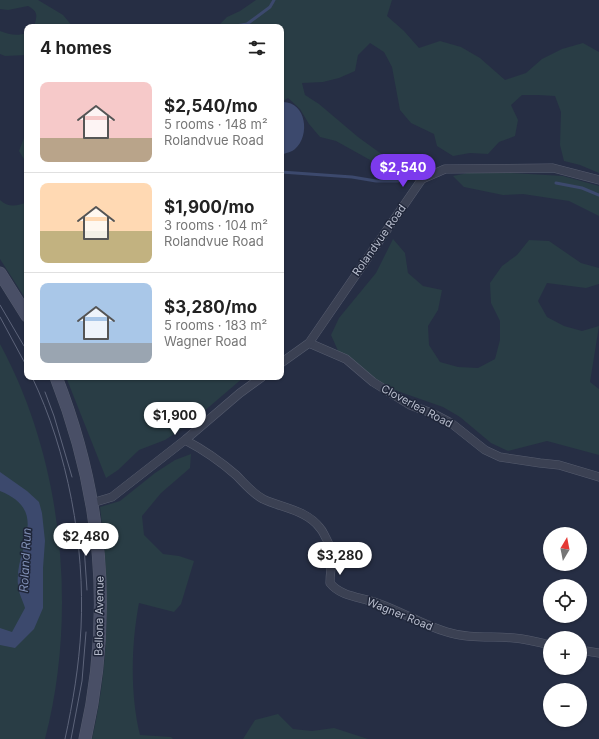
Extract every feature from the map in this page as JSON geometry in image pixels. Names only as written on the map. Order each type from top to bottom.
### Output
[{"type":"main road","points":[[0,273],[24,311]]},
{"type":"main road","name":"Bellona Avenue","points":[[57,380],[71,417],[82,456],[92,504],[100,572],[100,634],[95,689],[85,739]]},
{"type":"street","name":"Rolandvue Road","points":[[284,361],[309,343],[422,179],[445,169],[553,168],[599,180]]},
{"type":"street","name":"Cloverlea Road","points":[[309,343],[346,359],[373,382],[410,405],[434,414],[451,423],[485,450],[500,457],[559,465],[599,477]]},
{"type":"street","points":[[92,504],[112,497],[185,440],[240,393],[258,380]]},
{"type":"street","name":"Wagner Road","points":[[185,440],[219,461],[247,488],[263,499],[310,518],[321,528],[332,550],[330,583],[334,588],[343,593],[378,603],[406,615],[419,623],[447,632],[464,636],[515,638],[543,644]]},
{"type":"street","points":[[587,651],[599,653]]},
{"type":"shaded area","points":[[0,0],[38,0],[63,15],[70,24],[35,24],[36,12],[28,6],[8,10],[0,9]]},
{"type":"shaded area","points":[[256,0],[392,0],[387,16],[404,31],[419,48],[440,41],[461,47],[480,58],[505,80],[526,73],[542,59],[562,49],[583,43],[599,52],[599,173],[580,165],[564,161],[560,145],[561,112],[555,96],[522,95],[511,105],[518,120],[515,136],[499,142],[488,154],[470,153],[453,156],[437,146],[434,134],[411,123],[400,110],[392,67],[384,52],[370,43],[358,55],[355,71],[339,78],[323,82],[302,83],[305,95],[319,104],[358,137],[398,166],[381,166],[336,141],[320,137],[309,124],[300,109],[288,98],[284,100],[284,24],[220,24],[227,17],[240,11]]},
{"type":"shaded area","points":[[0,31],[14,35],[24,34],[24,55],[5,56],[0,54]]},
{"type":"shaded area","points":[[24,138],[24,159],[19,151]]},
{"type":"shaded area","points":[[477,171],[563,176],[599,186],[599,216],[569,201],[523,194],[503,195],[464,187],[453,176]]},
{"type":"shaded area","points":[[0,200],[3,203],[13,206],[24,203],[24,296],[0,259]]},
{"type":"shaded area","points":[[393,239],[405,253],[408,273],[423,286],[442,290],[438,310],[428,326],[429,345],[440,362],[458,367],[478,368],[495,359],[500,340],[500,321],[491,303],[490,283],[502,266],[517,255],[529,240],[549,241],[581,263],[599,268],[599,284],[586,288],[547,283],[538,301],[547,317],[564,326],[582,331],[599,326],[590,382],[599,389],[599,455],[547,441],[508,451],[491,443],[460,417],[443,407],[386,387],[339,353],[331,335],[339,318],[376,273]]},
{"type":"shaded area","points":[[0,344],[21,389],[38,437],[51,486],[58,537],[62,589],[61,640],[55,690],[45,739],[0,739]]},
{"type":"shaded area","points":[[67,380],[240,380],[189,424],[165,440],[139,450],[118,470],[106,478]]},
{"type":"shaded area","points":[[191,454],[190,468],[161,493],[142,516],[144,535],[163,554],[179,556],[194,561],[181,604],[174,612],[139,603],[134,636],[134,703],[140,735],[171,737],[173,739],[92,739],[102,682],[105,652],[107,594],[106,565],[100,507],[120,501],[155,473],[175,460]]},
{"type":"shaded area","points":[[278,714],[293,729],[312,731],[334,728],[368,739],[243,739],[255,720]]},
{"type":"water","points":[[284,102],[289,103],[296,107],[301,112],[303,120],[303,135],[300,143],[292,151],[284,154]]},
{"type":"water","name":"Roland Run","points":[[0,472],[27,491],[39,502],[42,513],[45,541],[43,608],[34,629],[15,648],[0,645],[0,628],[12,632],[25,608],[18,588],[18,571],[27,532],[27,520],[24,509],[16,500],[0,491]]},
{"type":"waterway","points":[[247,24],[270,7],[274,0]]},
{"type":"waterway","points":[[284,172],[352,177],[376,181],[398,181]]},
{"type":"waterway","points":[[556,183],[582,188],[599,195]]},
{"type":"tram line","points":[[0,305],[24,346]]},
{"type":"tram line","points":[[0,317],[24,361]]},
{"type":"tram line","points":[[33,380],[45,406],[64,467],[72,500],[80,564],[82,596],[79,656],[71,711],[65,739]]},
{"type":"tram line","points":[[45,392],[54,416],[72,477]]},
{"type":"tram line","points":[[84,546],[87,590]]},
{"type":"tram line","points":[[71,739],[82,681],[86,632]]}]
